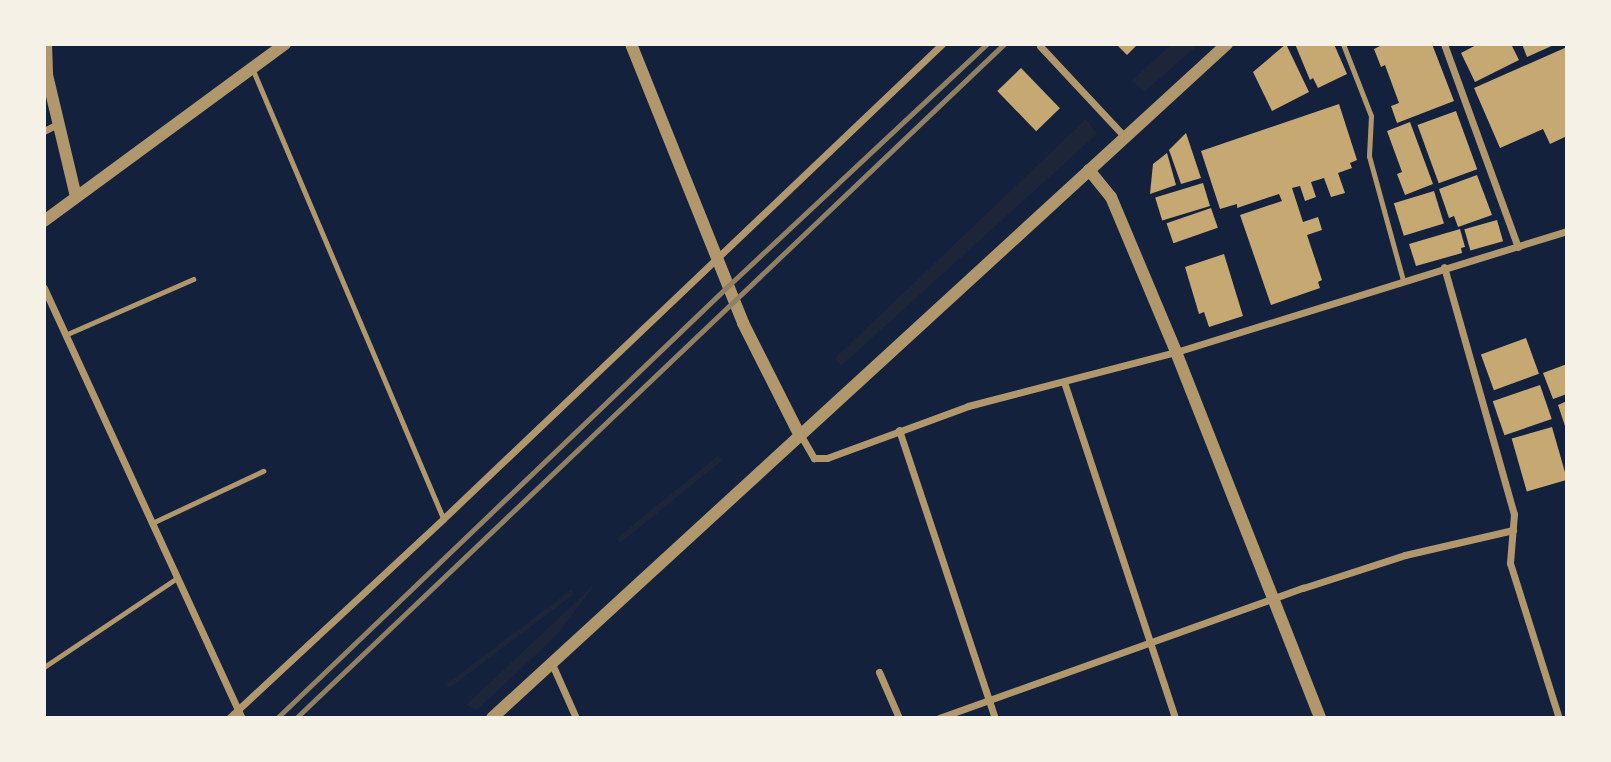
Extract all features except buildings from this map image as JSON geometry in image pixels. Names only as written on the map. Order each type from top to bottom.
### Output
[{"type":"street","points":[[46,44],[47,75],[76,197]]},
{"type":"street","points":[[44,221],[285,44]]},
{"type":"street","points":[[631,44],[743,323],[799,434],[814,457],[819,458],[968,406],[1176,352],[1567,231]]},
{"type":"street","points":[[229,718],[443,519],[942,44]]},
{"type":"street","points":[[492,718],[1227,44]]},
{"type":"street","points":[[1444,44],[1518,247]]},
{"type":"street","points":[[1040,46],[1125,137]]},
{"type":"street","points":[[44,131],[58,124]]},
{"type":"street","points":[[1089,170],[1111,197],[1176,352],[1320,718]]},
{"type":"street","points":[[1444,267],[1514,514],[1510,563],[1559,718]]},
{"type":"street","points":[[44,288],[242,718]]},
{"type":"street","points":[[1064,383],[1175,718]]},
{"type":"street","points":[[899,430],[995,718]]},
{"type":"street","points":[[939,718],[1273,598],[1405,555],[1513,530]]},
{"type":"street","points":[[552,664],[576,718]]},
{"type":"street","points":[[879,672],[899,718]]},
{"type":"lane","points":[[1343,44],[1371,116],[1369,156],[1403,280]]},
{"type":"lane","points":[[252,68],[443,519]]},
{"type":"lane","points":[[65,335],[193,279]]},
{"type":"lane","points":[[152,523],[263,471]]},
{"type":"lane","points":[[44,667],[177,578]]},
{"type":"shaded area","points":[[1172,44],[1199,44],[1145,91],[1131,81]]},
{"type":"shaded area","points":[[1086,119],[1097,134],[841,366],[835,358]]},
{"type":"shaded area","points":[[718,456],[722,461],[620,543],[616,538]]},
{"type":"shaded area","points":[[596,583],[556,636],[477,710],[466,705]]},
{"type":"shaded area","points":[[571,590],[574,594],[449,688],[446,684]]},
{"type":"railway","points":[[277,718],[728,286],[987,44]]},
{"type":"railway","points":[[296,718],[1004,44]]}]
